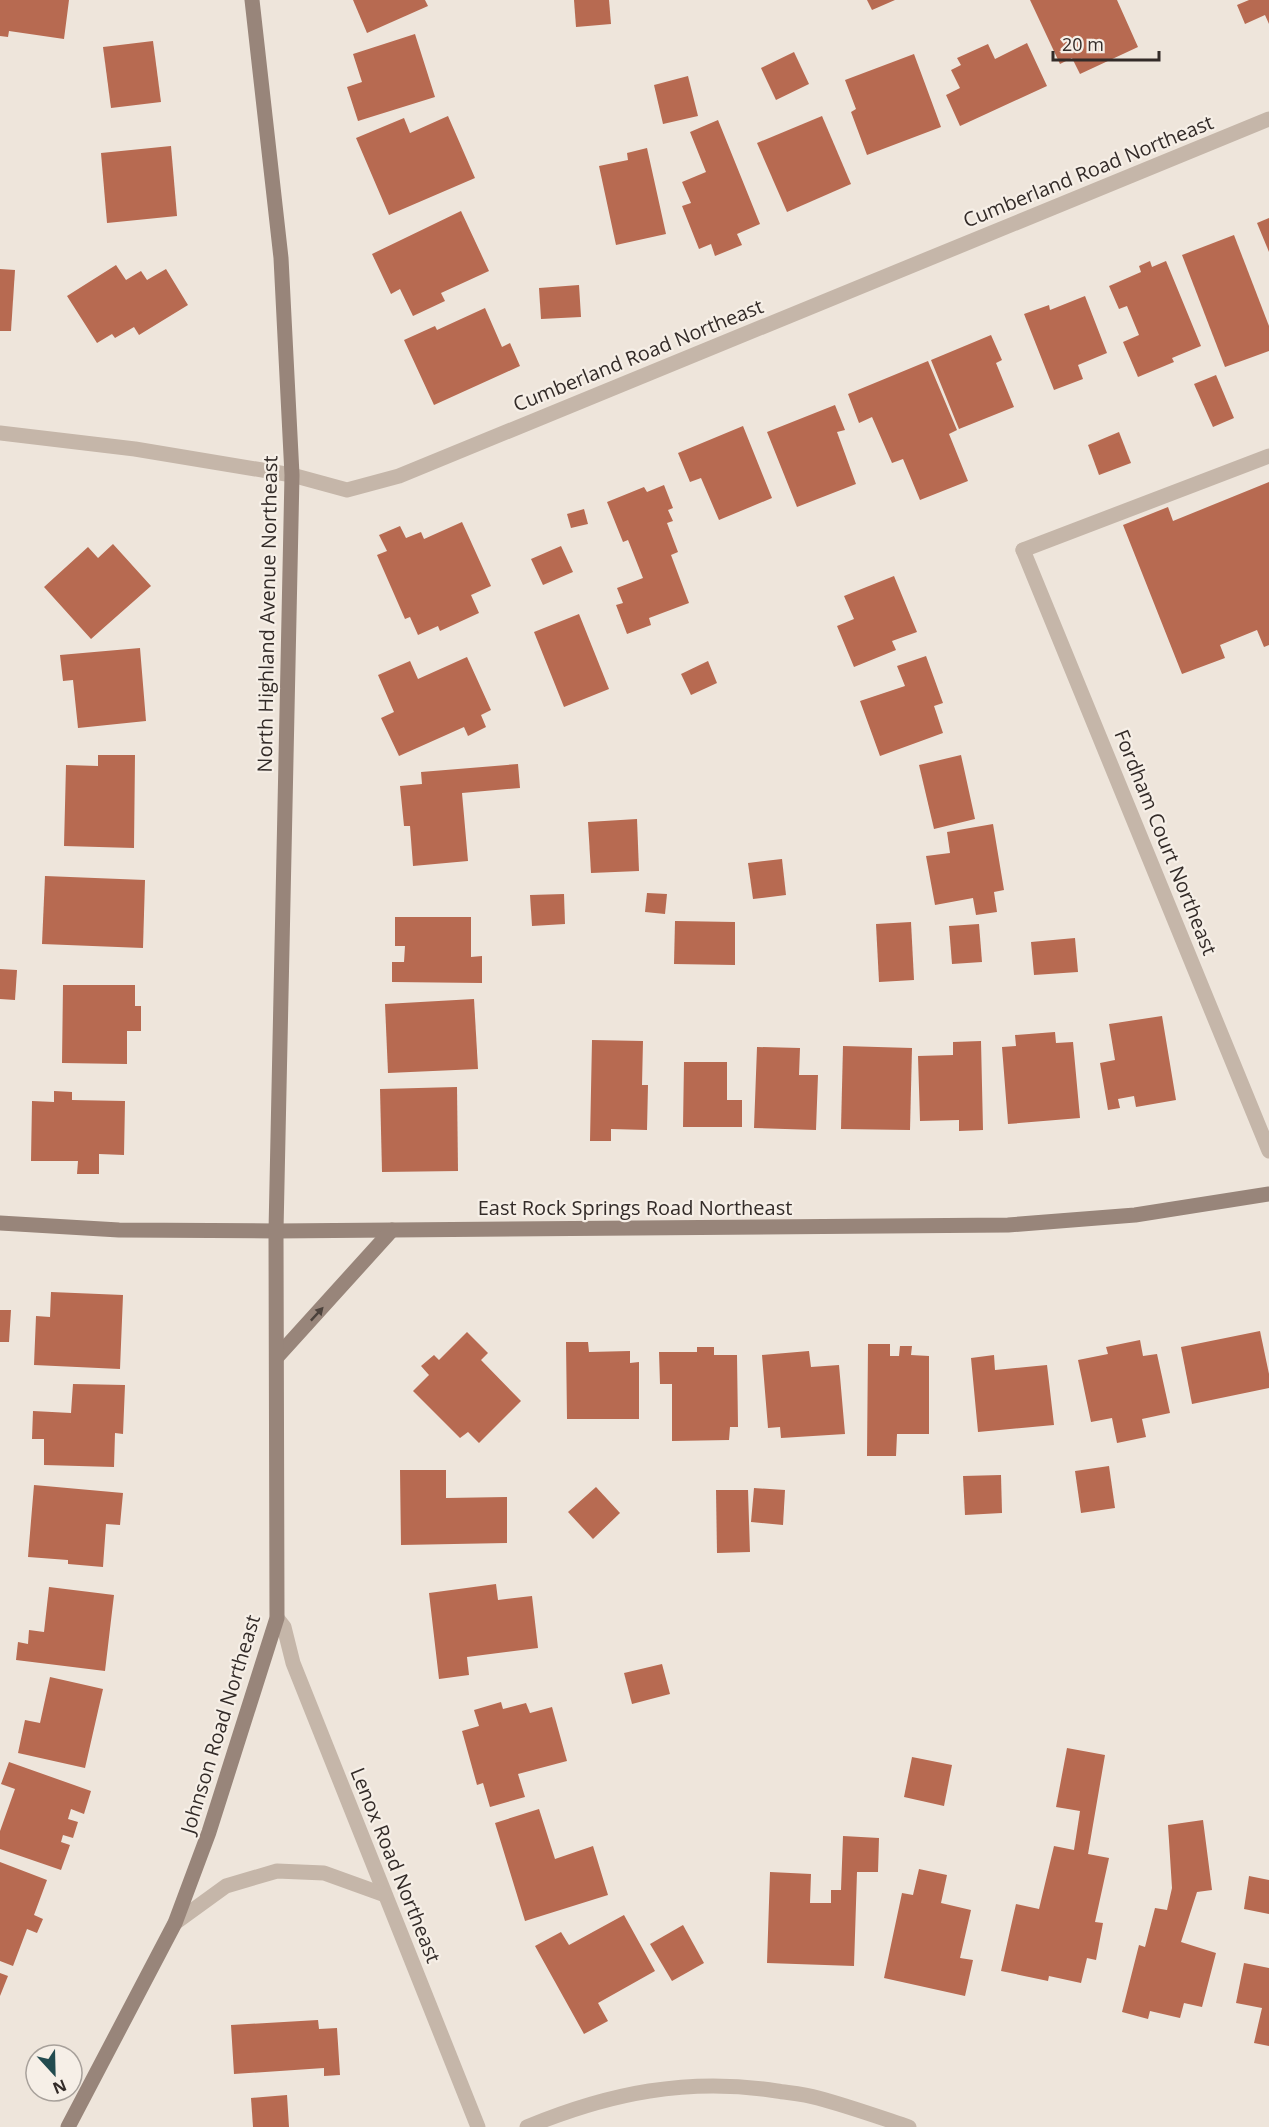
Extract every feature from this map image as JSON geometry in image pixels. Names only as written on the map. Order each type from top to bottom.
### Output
[{"type":"street","name":"North Highland Avenue Northeast","points":[[252,0],[281,258],[292,475],[276,1231]]},
{"type":"street","name":"Cumberland Road Northeast","points":[[0,433],[135,449],[292,475],[347,490],[399,476],[1269,120]]},
{"type":"street","name":"Fordham Court Northeast","points":[[1269,456],[1023,550],[1269,1151]]},
{"type":"street","name":"East Rock Springs Road Northeast","points":[[0,1223],[118,1230],[276,1231],[1008,1225],[1135,1215],[1269,1194]]},
{"type":"street","points":[[278,1357],[392,1230]]},
{"type":"street","name":"Johnson Road Northeast","points":[[68,2127],[175,1923],[209,1832],[277,1618],[276,1231]]},
{"type":"street","name":"Lenox Road Northeast","points":[[277,1618],[284,1627],[292,1663],[478,2127]]},
{"type":"street","points":[[175,1923],[226,1886],[277,1870],[324,1872],[385,1895]]},
{"type":"street","points":[[527,2127],[568,2110],[617,2096],[683,2086],[731,2086],[816,2097],[909,2127]]},
{"type":"building","points":[[0,0],[69,0],[64,39],[9,31],[8,37],[0,36]]},
{"type":"building","points":[[353,0],[425,0],[428,6],[367,33]]},
{"type":"building","points":[[574,0],[609,0],[611,24],[576,27]]},
{"type":"building","points":[[867,0],[895,0],[872,10]]},
{"type":"building","points":[[1030,0],[1117,0],[1138,47],[1080,74],[1072,58],[1060,64]]},
{"type":"building","points":[[1249,0],[1269,0],[1269,24],[1265,15],[1245,24],[1237,5]]},
{"type":"building","points":[[415,34],[435,97],[358,121],[347,87],[362,82],[353,54]]},
{"type":"building","points":[[153,41],[161,102],[111,108],[103,47]]},
{"type":"building","points":[[1027,43],[1047,86],[960,126],[946,95],[960,88],[951,70],[961,65],[957,58],[988,44],[995,59]]},
{"type":"building","points":[[794,52],[809,84],[776,100],[761,68]]},
{"type":"building","points":[[914,54],[941,127],[867,155],[851,112],[856,109],[845,80]]},
{"type":"building","points":[[688,76],[698,116],[663,124],[654,85]]},
{"type":"building","points":[[448,116],[475,178],[389,215],[356,138],[404,118],[410,133]]},
{"type":"building","points":[[822,116],[851,184],[787,212],[757,143]]},
{"type":"building","points":[[718,120],[760,224],[737,234],[742,245],[715,256],[711,244],[699,249],[682,206],[691,203],[682,182],[706,172],[690,132]]},
{"type":"building","points":[[171,146],[177,216],[107,223],[101,153]]},
{"type":"building","points":[[647,148],[666,234],[616,245],[599,166],[628,160],[627,153]]},
{"type":"building","points":[[461,211],[489,271],[441,293],[445,301],[413,316],[400,289],[391,294],[372,254]]},
{"type":"building","points":[[1269,218],[1269,252],[1257,223]]},
{"type":"building","points":[[1234,235],[1269,326],[1269,351],[1225,367],[1182,255]]},
{"type":"building","points":[[1150,261],[1152,267],[1166,261],[1201,346],[1172,358],[1174,362],[1138,377],[1123,342],[1139,335],[1127,306],[1119,309],[1109,286],[1141,272],[1139,266]]},
{"type":"building","points":[[116,265],[126,280],[141,271],[147,280],[166,269],[188,305],[139,335],[134,327],[115,338],[112,334],[97,343],[67,296]]},
{"type":"building","points":[[0,269],[15,270],[11,331],[0,331]]},
{"type":"building","points":[[579,285],[581,317],[541,319],[539,288]]},
{"type":"building","points":[[1085,296],[1107,353],[1078,365],[1083,379],[1054,390],[1024,314],[1049,305],[1050,310]]},
{"type":"building","points":[[485,308],[502,347],[510,343],[520,366],[434,405],[404,340],[435,326],[437,330]]},
{"type":"building","points":[[991,335],[1002,360],[996,363],[1014,407],[959,429],[931,360]]},
{"type":"building","points":[[928,361],[957,430],[949,434],[968,481],[920,500],[903,459],[892,463],[872,417],[859,423],[848,394]]},
{"type":"building","points":[[1216,375],[1234,418],[1213,427],[1194,384]]},
{"type":"building","points":[[835,405],[845,430],[837,432],[856,484],[797,507],[767,432]]},
{"type":"building","points":[[743,426],[772,498],[719,520],[701,478],[690,482],[678,453]]},
{"type":"building","points":[[1119,432],[1131,463],[1099,475],[1088,445]]},
{"type":"building","points":[[1269,482],[1269,645],[1264,647],[1257,630],[1220,645],[1225,658],[1182,674],[1123,525],[1168,507],[1173,521]]},
{"type":"building","points":[[664,485],[673,508],[668,510],[673,521],[667,523],[678,552],[671,555],[689,603],[649,618],[651,625],[627,634],[616,605],[623,603],[617,588],[643,578],[628,540],[623,542],[607,502],[644,487],[647,492]]},
{"type":"building","points":[[584,509],[588,524],[571,528],[567,514]]},
{"type":"building","points":[[462,522],[491,586],[471,595],[479,613],[440,631],[438,626],[418,635],[410,617],[405,619],[377,555],[387,551],[379,535],[400,526],[406,538],[421,532],[424,539]]},
{"type":"building","points":[[113,544],[151,586],[91,639],[44,587],[88,547],[98,558]]},
{"type":"building","points":[[561,546],[573,572],[543,585],[531,559]]},
{"type":"building","points":[[894,576],[917,632],[892,641],[896,650],[854,667],[837,626],[854,619],[844,596]]},
{"type":"building","points":[[579,614],[609,689],[564,707],[534,632]]},
{"type":"building","points":[[140,648],[146,721],[78,728],[73,680],[63,681],[60,655]]},
{"type":"building","points":[[926,656],[943,703],[934,706],[943,733],[880,756],[860,701],[905,686],[897,666]]},
{"type":"building","points":[[467,657],[491,710],[481,715],[486,727],[468,736],[464,727],[399,756],[381,718],[394,712],[378,675],[410,661],[418,679]]},
{"type":"building","points":[[708,661],[717,683],[691,695],[681,674]]},
{"type":"building","points":[[98,755],[135,755],[134,848],[64,846],[66,765],[98,766]]},
{"type":"building","points":[[961,755],[975,819],[934,829],[919,765]]},
{"type":"building","points":[[518,764],[520,788],[462,793],[468,861],[413,866],[410,826],[404,826],[400,786],[422,784],[421,772]]},
{"type":"building","points":[[637,819],[639,871],[591,873],[588,822]]},
{"type":"building","points":[[993,824],[1004,890],[994,892],[997,912],[976,915],[973,898],[935,905],[926,856],[950,853],[947,832]]},
{"type":"building","points":[[782,859],[786,895],[753,899],[748,863]]},
{"type":"building","points":[[45,876],[145,880],[143,948],[42,944]]},
{"type":"building","points":[[647,893],[667,894],[665,914],[645,912]]},
{"type":"building","points":[[564,894],[565,924],[532,926],[530,895]]},
{"type":"building","points":[[395,917],[471,917],[471,957],[482,956],[482,983],[392,982],[392,962],[404,962],[405,946],[395,946]]},
{"type":"building","points":[[675,921],[735,922],[735,965],[674,964]]},
{"type":"building","points":[[911,922],[914,980],[879,982],[876,924]]},
{"type":"building","points":[[979,924],[982,962],[952,964],[949,926]]},
{"type":"building","points":[[1075,938],[1078,972],[1034,975],[1031,942]]},
{"type":"building","points":[[0,969],[17,970],[15,1000],[0,999]]},
{"type":"building","points":[[63,985],[135,985],[135,1006],[141,1006],[141,1031],[127,1031],[127,1064],[62,1063]]},
{"type":"building","points":[[474,999],[478,1069],[388,1073],[385,1004]]},
{"type":"building","points":[[1162,1016],[1176,1100],[1136,1107],[1134,1096],[1118,1099],[1120,1108],[1108,1110],[1100,1063],[1115,1060],[1109,1024]]},
{"type":"building","points":[[1055,1032],[1056,1043],[1073,1042],[1080,1118],[1008,1124],[1002,1047],[1016,1046],[1015,1035]]},
{"type":"building","points":[[592,1040],[643,1041],[642,1085],[648,1085],[647,1130],[611,1129],[611,1141],[590,1141]]},
{"type":"building","points":[[981,1041],[983,1130],[959,1131],[959,1120],[920,1121],[918,1056],[953,1055],[953,1042]]},
{"type":"building","points":[[843,1046],[912,1048],[910,1130],[841,1129]]},
{"type":"building","points":[[757,1047],[800,1048],[799,1075],[818,1075],[816,1130],[754,1128]]},
{"type":"building","points":[[684,1062],[727,1062],[727,1100],[742,1100],[742,1127],[683,1127]]},
{"type":"building","points":[[457,1087],[458,1171],[382,1172],[380,1089]]},
{"type":"building","points":[[54,1091],[72,1092],[72,1100],[125,1101],[124,1155],[99,1154],[99,1174],[77,1174],[78,1161],[31,1161],[32,1101],[54,1102]]},
{"type":"building","points":[[51,1292],[123,1295],[120,1369],[34,1365],[36,1316],[50,1317]]},
{"type":"building","points":[[0,1310],[11,1310],[9,1342],[0,1342]]},
{"type":"building","points":[[1260,1331],[1269,1374],[1269,1388],[1192,1404],[1181,1347]]},
{"type":"building","points":[[467,1332],[488,1353],[481,1360],[521,1401],[479,1443],[468,1432],[460,1438],[413,1391],[429,1375],[421,1366],[434,1355],[439,1360]]},
{"type":"building","points":[[1140,1340],[1143,1356],[1157,1354],[1170,1413],[1142,1419],[1146,1437],[1117,1443],[1112,1418],[1091,1422],[1078,1360],[1108,1354],[1106,1347]]},
{"type":"building","points":[[566,1342],[588,1342],[589,1352],[630,1351],[630,1363],[639,1362],[639,1419],[567,1419]]},
{"type":"building","points":[[868,1344],[890,1344],[890,1356],[899,1356],[900,1346],[912,1346],[911,1355],[929,1356],[929,1434],[897,1434],[896,1456],[867,1456]]},
{"type":"building","points":[[697,1347],[714,1347],[714,1355],[737,1355],[738,1427],[730,1427],[729,1440],[672,1441],[672,1384],[660,1384],[659,1352],[697,1352]]},
{"type":"building","points":[[809,1351],[811,1367],[839,1365],[845,1434],[781,1438],[780,1427],[768,1428],[762,1355]]},
{"type":"building","points":[[994,1355],[995,1370],[1047,1365],[1054,1425],[978,1432],[971,1358]]},
{"type":"building","points":[[73,1384],[125,1385],[123,1434],[115,1433],[114,1467],[44,1465],[44,1439],[32,1439],[33,1411],[71,1413]]},
{"type":"building","points":[[1109,1466],[1115,1508],[1081,1513],[1075,1471]]},
{"type":"building","points":[[400,1470],[446,1470],[446,1498],[507,1497],[507,1543],[401,1545]]},
{"type":"building","points":[[1001,1475],[1002,1513],[965,1515],[963,1476]]},
{"type":"building","points":[[34,1485],[123,1493],[120,1525],[106,1524],[103,1567],[68,1564],[68,1560],[28,1557]]},
{"type":"building","points":[[596,1487],[620,1513],[593,1539],[568,1512]]},
{"type":"building","points":[[754,1488],[785,1490],[783,1525],[751,1522]]},
{"type":"building","points":[[716,1490],[748,1490],[750,1552],[717,1553]]},
{"type":"building","points":[[496,1584],[498,1600],[532,1596],[538,1648],[467,1657],[469,1675],[439,1679],[429,1593]]},
{"type":"building","points":[[49,1587],[114,1595],[105,1671],[16,1660],[18,1642],[28,1644],[29,1630],[44,1632]]},
{"type":"building","points":[[662,1664],[670,1694],[632,1704],[624,1673]]},
{"type":"building","points":[[50,1677],[103,1689],[85,1768],[18,1753],[25,1720],[40,1723]]},
{"type":"building","points":[[501,1702],[503,1709],[526,1703],[530,1713],[552,1707],[567,1761],[518,1774],[525,1797],[490,1807],[483,1783],[477,1785],[462,1731],[479,1726],[474,1710]]},
{"type":"building","points":[[1067,1748],[1105,1755],[1088,1854],[1109,1858],[1095,1922],[1103,1923],[1096,1960],[1087,1958],[1081,1983],[1049,1976],[1048,1981],[1001,1971],[1016,1904],[1039,1909],[1054,1846],[1074,1850],[1080,1811],[1056,1807]]},
{"type":"building","points":[[912,1757],[952,1765],[944,1806],[904,1797]]},
{"type":"building","points":[[9,1762],[91,1791],[84,1814],[71,1809],[68,1819],[78,1822],[73,1838],[63,1835],[61,1842],[70,1845],[61,1870],[0,1849],[0,1831],[15,1789],[1,1784]]},
{"type":"building","points":[[539,1809],[555,1859],[593,1846],[608,1895],[525,1921],[495,1823]]},
{"type":"building","points":[[1203,1820],[1212,1890],[1197,1892],[1181,1942],[1216,1953],[1202,2007],[1184,2003],[1180,2018],[1150,2011],[1148,2019],[1122,2012],[1139,1945],[1145,1947],[1155,1908],[1167,1910],[1172,1888],[1168,1825]]},
{"type":"building","points":[[843,1836],[879,1838],[878,1872],[857,1872],[854,1966],[767,1963],[770,1872],[811,1874],[810,1903],[831,1903],[831,1890],[841,1890]]},
{"type":"building","points":[[0,1862],[47,1880],[34,1915],[43,1919],[37,1933],[27,1929],[13,1966],[0,1961]]},
{"type":"building","points":[[919,1869],[947,1875],[941,1903],[971,1910],[960,1958],[973,1960],[965,1996],[884,1978],[902,1893],[913,1895]]},
{"type":"building","points":[[1249,1876],[1269,1880],[1269,1914],[1244,1909]]},
{"type":"building","points":[[624,1915],[655,1971],[598,2003],[608,2021],[584,2034],[535,1946],[561,1932],[569,1945]]},
{"type":"building","points":[[683,1925],[704,1963],[672,1981],[650,1944]]},
{"type":"building","points":[[1244,1963],[1269,1968],[1269,2046],[1254,2043],[1262,2008],[1236,2003]]},
{"type":"building","points":[[0,1973],[8,1976],[0,1996]]},
{"type":"building","points":[[318,2020],[319,2029],[337,2028],[340,2075],[324,2076],[324,2068],[234,2074],[231,2025]]},
{"type":"building","points":[[287,2095],[289,2127],[253,2127],[251,2098]]}]
